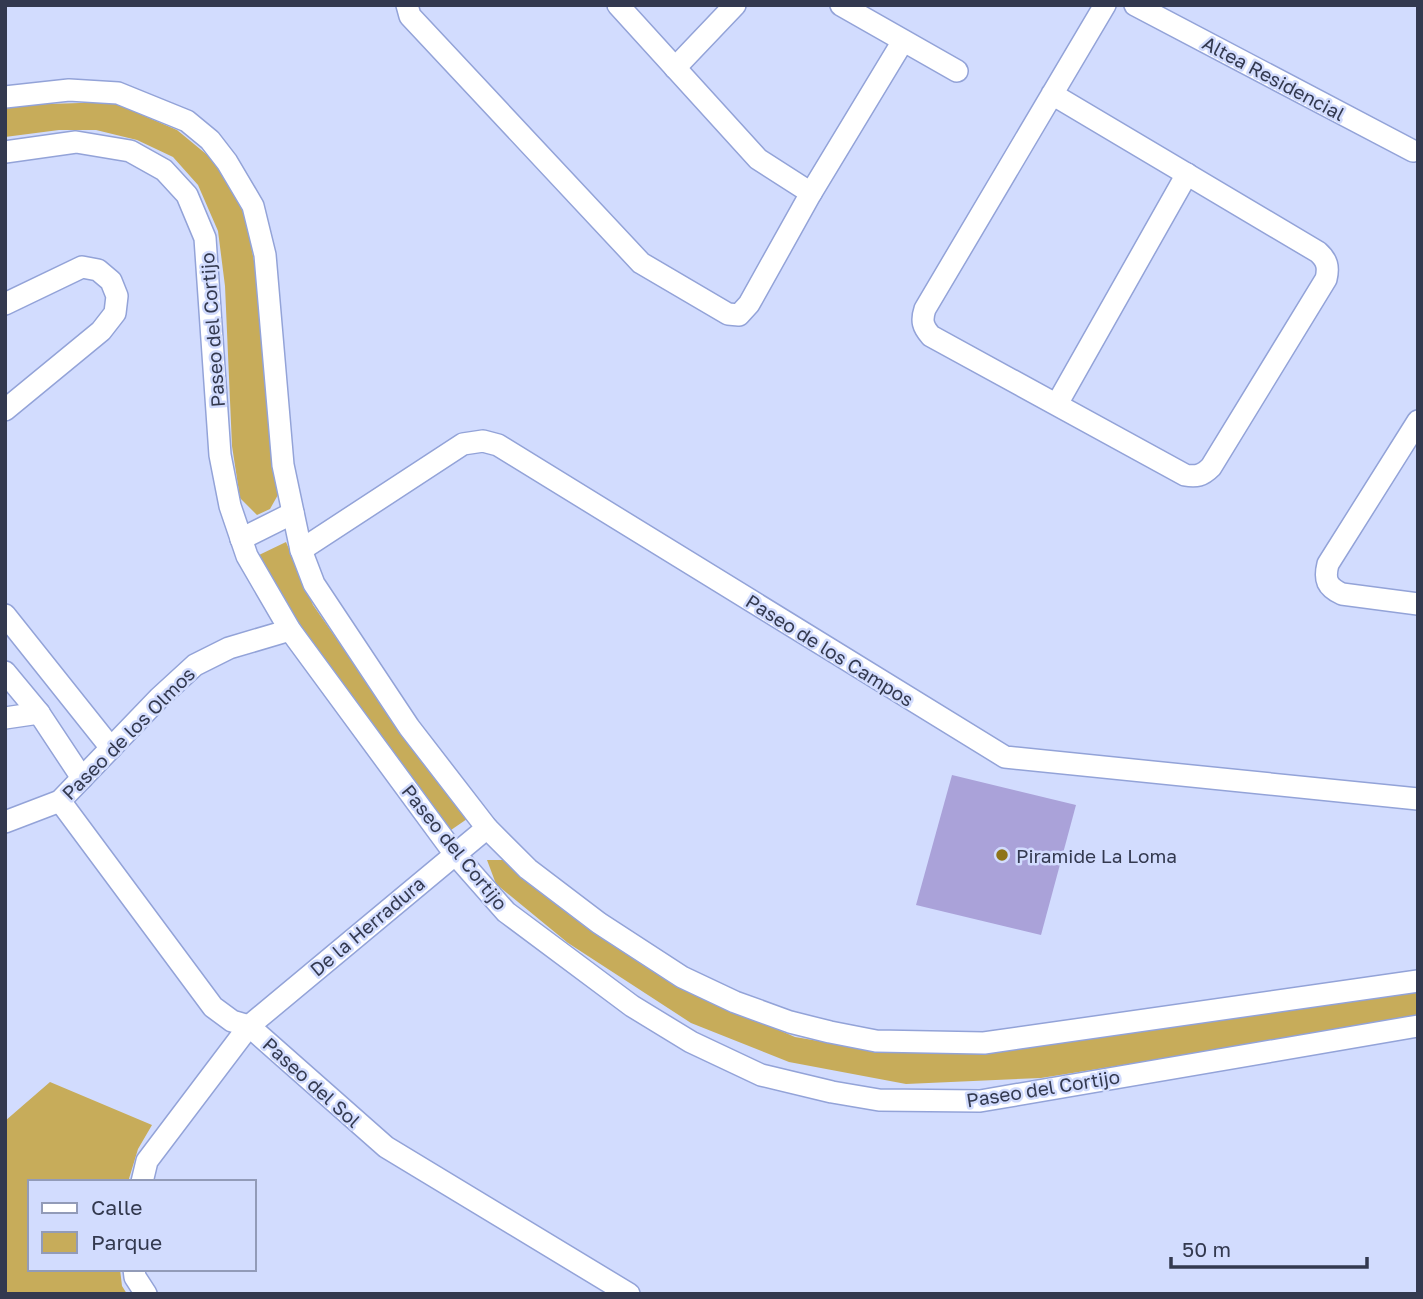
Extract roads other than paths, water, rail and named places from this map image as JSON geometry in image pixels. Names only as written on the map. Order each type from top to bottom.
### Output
[{"type":"street","points":[[407,5],[410,16],[641,263],[728,314],[740,314],[750,304],[811,193],[903,41]]},
{"type":"street","points":[[618,5],[758,159],[811,193]]},
{"type":"street","points":[[675,68],[735,5]]},
{"type":"street","points":[[841,5],[957,71]]},
{"type":"street","points":[[1052,94],[1326,259],[1326,279],[1211,467],[1204,474],[1194,477],[1185,475],[932,336],[924,328],[922,319],[925,309],[1052,94],[1105,5]]},
{"type":"street","name":"Altea Residencial","points":[[1135,5],[1416,152]]},
{"type":"street","name":"Paseo del Cortijo","points":[[5,97],[69,90],[118,93],[187,121],[210,140],[227,162],[253,206],[265,255],[283,465],[301,550],[314,584],[409,727],[487,828],[528,869],[600,923],[682,977],[735,1002],[790,1022],[876,1041],[984,1043],[1418,981]]},
{"type":"street","name":"Paseo del Cortijo","points":[[5,152],[76,142],[130,151],[164,170],[187,195],[205,238],[220,455],[230,506],[257,576],[290,630],[454,853],[506,912],[632,1006],[691,1042],[761,1075],[879,1100],[925,1102],[980,1101],[1418,1026]]},
{"type":"street","points":[[1057,404],[1188,174]]},
{"type":"street","points":[[5,304],[82,267],[98,270],[111,281],[117,296],[116,313],[101,331],[5,410]]},
{"type":"street","points":[[1418,421],[1328,564],[1325,577],[1330,588],[1342,594],[1418,604]]},
{"type":"street","name":"Paseo de los Campos","points":[[301,550],[463,444],[483,441],[498,446],[1005,757],[1418,799]]},
{"type":"street","points":[[241,539],[293,513]]},
{"type":"street","points":[[5,615],[111,748]]},
{"type":"street","name":"Paseo de los Olmos","points":[[5,822],[60,802],[159,698],[195,665],[229,648],[290,630]]},
{"type":"street","points":[[5,672],[39,713],[82,779]]},
{"type":"street","points":[[5,718],[39,713]]},
{"type":"street","name":"Paseo del Sol","points":[[60,802],[214,1007],[232,1021],[249,1026],[386,1147],[629,1294]]},
{"type":"street","name":"De la Herradura","points":[[142,1180],[147,1161],[249,1026],[487,828]]},
{"type":"street","points":[[134,1271],[146,1294]]},
{"type":"place","name":"Piramide La Loma","points":[[1002,855]]}]
